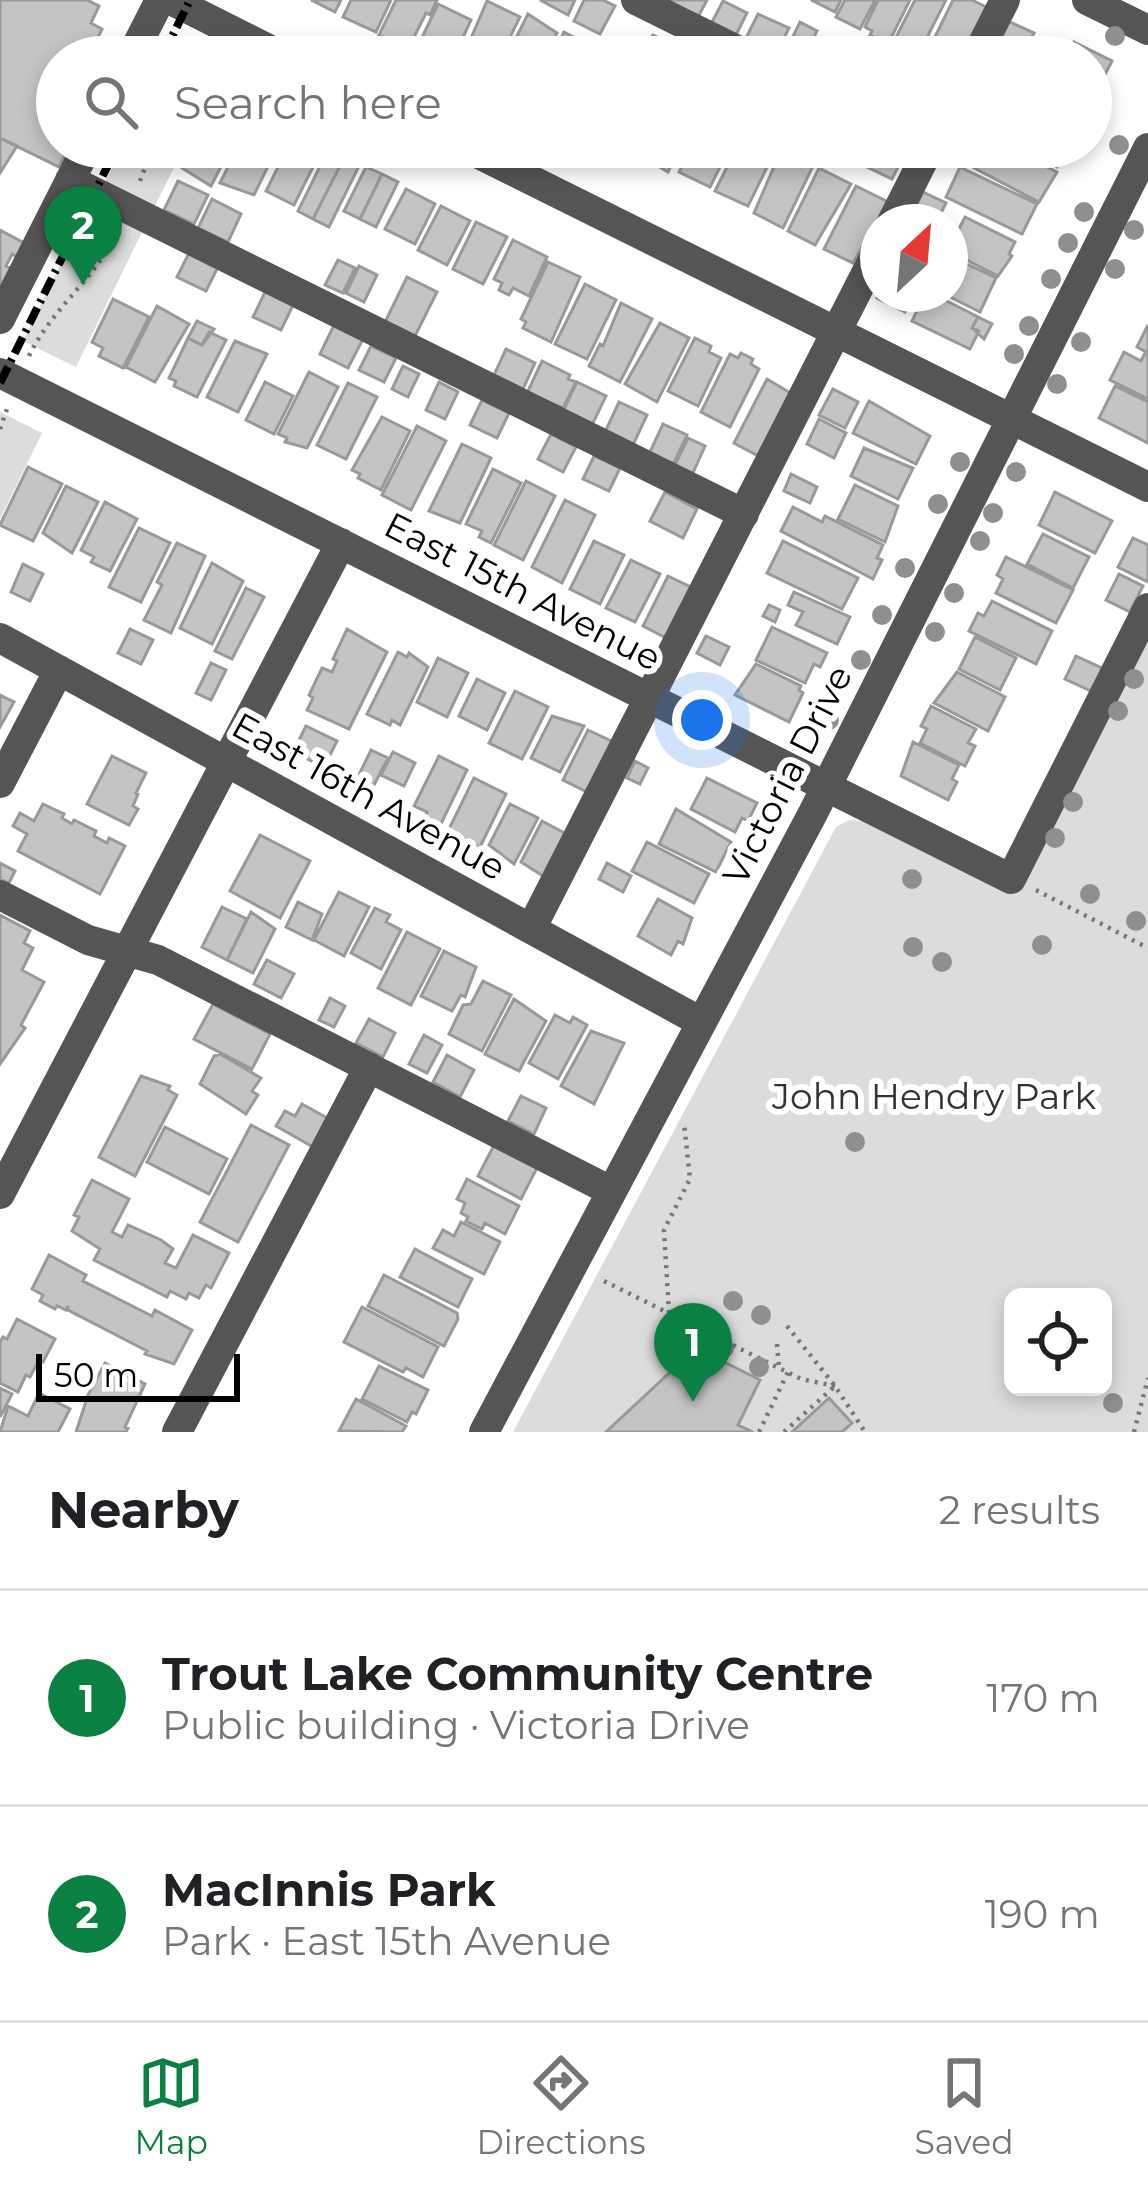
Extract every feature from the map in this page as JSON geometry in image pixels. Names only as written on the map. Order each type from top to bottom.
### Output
[{"type":"street","points":[[142,36],[160,0]]},
{"type":"street","points":[[171,0],[242,36]]},
{"type":"street","points":[[636,0],[709,36]]},
{"type":"street","points":[[987,36],[1005,0]]},
{"type":"street","points":[[1087,0],[1148,30]]},
{"type":"street","name":"Victoria Drive","points":[[484,1432],[825,788],[1148,148]]},
{"type":"street","points":[[0,319],[76,168]]},
{"type":"street","points":[[507,168],[1148,487]]},
{"type":"street","points":[[901,204],[919,168]]},
{"type":"street","points":[[70,181],[744,514]]},
{"type":"street","points":[[531,929],[860,286]]},
{"type":"street","name":"East 15th Avenue","points":[[9,377],[1011,880]]},
{"type":"street","points":[[0,1194],[340,543]]},
{"type":"street","points":[[1011,880],[1148,608]]},
{"type":"street","name":"East 16th Avenue","points":[[0,638],[701,1022]]},
{"type":"street","points":[[0,783],[59,670]]},
{"type":"street","points":[[0,895],[88,940],[158,960],[609,1190]]},
{"type":"street","points":[[177,1432],[369,1067]]},
{"type":"path","points":[[0,429],[9,377],[66,298],[104,259],[145,168]]},
{"type":"path","points":[[1011,880],[1046,893],[1148,951]]},
{"type":"path","points":[[669,1313],[664,1230],[690,1179],[684,1123]]},
{"type":"path","points":[[604,1281],[778,1368],[835,1386]]},
{"type":"path","points":[[787,1326],[865,1432]]},
{"type":"path","points":[[778,1344],[778,1368]]},
{"type":"path","points":[[761,1431],[788,1372]]},
{"type":"path","points":[[1134,1432],[1148,1378]]},
{"type":"path","points":[[784,1432],[835,1386]]},
{"type":"path","points":[[848,1432],[859,1422]]},
{"type":"green space","points":[[112,168],[174,168],[155,206],[105,182]]},
{"type":"green space","points":[[90,204],[143,230],[76,367],[23,341]]},
{"type":"green space","points":[[0,412],[42,433],[0,519]]},
{"type":"green space","name":"John Hendry Park","points":[[1148,640],[1148,1432],[513,1432],[836,827],[849,820],[861,821],[1007,893],[1032,870]]},
{"type":"building","points":[[0,0],[87,0],[99,6],[91,23],[102,29],[98,36],[36,36],[36,156],[0,138]]},
{"type":"building","points":[[311,0],[341,0],[335,12]]},
{"type":"building","points":[[351,0],[391,0],[376,32],[343,17]]},
{"type":"building","points":[[396,0],[437,0],[414,36],[379,35]]},
{"type":"building","points":[[540,0],[575,0],[568,15]]},
{"type":"building","points":[[584,0],[603,0],[615,6],[600,34],[574,21]]},
{"type":"building","points":[[707,0],[698,17],[669,3]]},
{"type":"building","points":[[811,0],[841,0],[835,12]]},
{"type":"building","points":[[845,0],[875,0],[860,29],[836,17]]},
{"type":"building","points":[[878,0],[910,0],[892,36],[872,36],[865,27]]},
{"type":"building","points":[[915,0],[946,0],[928,36],[897,36]]},
{"type":"building","points":[[953,0],[972,0],[988,8],[974,36],[935,36]]},
{"type":"building","points":[[487,1],[520,17],[510,36],[472,36]]},
{"type":"building","points":[[723,1],[747,13],[736,36],[711,24]]},
{"type":"building","points":[[438,4],[471,20],[464,36],[423,36]]},
{"type":"building","points":[[528,14],[557,33],[555,36],[517,36]]},
{"type":"building","points":[[758,14],[789,28],[785,36],[747,36]]},
{"type":"building","points":[[1008,21],[1034,33],[1032,36],[1000,36]]},
{"type":"building","points":[[800,22],[817,31],[814,36],[793,36]]},
{"type":"building","points":[[0,138],[17,146],[0,173]]},
{"type":"building","points":[[182,168],[220,168],[211,186]]},
{"type":"building","points":[[228,168],[267,168],[254,195],[220,183]]},
{"type":"building","points":[[278,168],[312,168],[294,205],[266,191]]},
{"type":"building","points":[[319,168],[339,168],[313,219],[298,211]]},
{"type":"building","points":[[339,168],[358,168],[329,227],[313,219]]},
{"type":"building","points":[[366,168],[382,174],[360,219],[344,211]]},
{"type":"building","points":[[681,168],[720,168],[710,187],[679,172]]},
{"type":"building","points":[[726,168],[767,168],[748,206],[715,191]]},
{"type":"building","points":[[773,168],[812,168],[783,228],[754,213]]},
{"type":"building","points":[[819,168],[851,184],[815,245],[788,231]]},
{"type":"building","points":[[869,168],[898,168],[892,179]]},
{"type":"building","points":[[960,168],[1037,204],[1022,234],[946,197]]},
{"type":"building","points":[[974,168],[1049,168],[1057,172],[1039,202]]},
{"type":"building","points":[[382,174],[398,182],[376,227],[360,219]]},
{"type":"building","points":[[178,181],[208,195],[194,224],[164,210]]},
{"type":"building","points":[[856,186],[888,202],[860,204],[860,251],[853,263],[824,249]]},
{"type":"building","points":[[406,189],[435,204],[415,244],[385,229]]},
{"type":"building","points":[[923,192],[946,203],[946,204],[917,204]]},
{"type":"building","points":[[212,199],[241,214],[228,242],[198,228]]},
{"type":"building","points":[[441,206],[470,221],[447,265],[418,250]]},
{"type":"building","points":[[968,218],[1015,242],[998,276],[968,261]]},
{"type":"building","points":[[476,222],[507,237],[483,284],[453,269]]},
{"type":"building","points":[[0,230],[24,243],[17,257],[12,254],[0,289]]},
{"type":"building","points":[[513,240],[547,257],[529,296],[513,288],[509,295],[499,290],[502,283],[494,279]]},
{"type":"building","points":[[189,253],[218,267],[206,291],[177,277]]},
{"type":"building","points":[[338,260],[355,268],[343,293],[325,285]]},
{"type":"building","points":[[548,262],[580,277],[551,342],[523,328],[526,322],[521,319]]},
{"type":"building","points":[[968,265],[996,278],[980,312],[968,306]]},
{"type":"building","points":[[359,266],[377,275],[364,302],[346,293]]},
{"type":"building","points":[[407,277],[437,292],[415,336],[385,322]]},
{"type":"building","points":[[585,284],[616,300],[587,359],[555,344]]},
{"type":"building","points":[[266,290],[294,303],[281,330],[253,317]]},
{"type":"building","points":[[113,299],[149,317],[123,368],[99,356],[103,348],[92,342]]},
{"type":"building","points":[[621,303],[652,319],[620,382],[589,366]]},
{"type":"building","points":[[157,306],[189,324],[155,382],[126,367]]},
{"type":"building","points":[[916,312],[968,312],[978,317],[972,328],[979,331],[970,349],[912,321]]},
{"type":"building","points":[[978,317],[992,324],[984,339],[972,328]]},
{"type":"building","points":[[197,321],[214,329],[202,345],[188,338]]},
{"type":"building","points":[[660,323],[689,338],[657,402],[625,384]]},
{"type":"building","points":[[334,325],[363,339],[348,368],[320,354]]},
{"type":"building","points":[[1148,325],[1148,353],[1137,347]]},
{"type":"building","points":[[209,332],[226,340],[197,397],[174,386],[176,381],[169,378],[188,338],[202,345]]},
{"type":"building","points":[[695,338],[721,358],[698,406],[668,391]]},
{"type":"building","points":[[235,341],[267,354],[238,412],[207,397]]},
{"type":"building","points":[[371,346],[396,358],[384,382],[359,370]]},
{"type":"building","points":[[506,349],[535,363],[523,389],[494,375]]},
{"type":"building","points":[[1124,352],[1141,361],[1148,355],[1148,399],[1110,380]]},
{"type":"building","points":[[741,353],[759,369],[730,427],[701,412],[730,354],[738,358]]},
{"type":"building","points":[[542,361],[576,382],[563,408],[527,393]]},
{"type":"building","points":[[403,366],[419,374],[408,397],[392,389]]},
{"type":"building","points":[[309,372],[338,387],[307,448],[285,442],[287,438],[278,434]]},
{"type":"building","points":[[767,379],[797,397],[766,460],[734,443]]},
{"type":"building","points":[[265,382],[293,396],[274,434],[246,420]]},
{"type":"building","points":[[439,382],[458,392],[445,419],[426,410]]},
{"type":"building","points":[[577,382],[606,396],[592,425],[563,411]]},
{"type":"building","points":[[348,383],[377,397],[346,459],[317,445]]},
{"type":"building","points":[[1115,386],[1148,402],[1148,443],[1099,418]]},
{"type":"building","points":[[833,389],[858,402],[845,428],[819,415]]},
{"type":"building","points":[[482,400],[509,413],[497,438],[470,425]]},
{"type":"building","points":[[869,401],[930,436],[916,464],[853,433]]},
{"type":"building","points":[[619,402],[647,415],[633,445],[605,432]]},
{"type":"building","points":[[382,417],[410,431],[381,490],[352,470]]},
{"type":"building","points":[[819,419],[846,433],[834,458],[807,444]]},
{"type":"building","points":[[663,424],[687,435],[673,465],[649,454]]},
{"type":"building","points":[[417,426],[446,441],[411,510],[382,495]]},
{"type":"building","points":[[551,434],[576,447],[563,472],[538,459]]},
{"type":"building","points":[[688,438],[705,446],[692,475],[674,467]]},
{"type":"building","points":[[462,444],[491,458],[460,523],[429,511]]},
{"type":"building","points":[[864,448],[913,468],[898,499],[851,476]]},
{"type":"building","points":[[594,456],[620,468],[609,491],[583,479]]},
{"type":"building","points":[[28,467],[62,484],[33,541],[0,525]]},
{"type":"building","points":[[493,469],[521,483],[491,543],[479,537],[482,531],[466,524]]},
{"type":"building","points":[[791,474],[817,487],[810,503],[784,491]]},
{"type":"building","points":[[526,481],[555,496],[523,560],[494,545]]},
{"type":"building","points":[[855,485],[898,506],[885,542],[838,519]]},
{"type":"building","points":[[66,486],[98,502],[72,553],[43,533]]},
{"type":"building","points":[[665,492],[697,509],[683,538],[650,521]]},
{"type":"building","points":[[1055,492],[1112,521],[1095,553],[1039,525]]},
{"type":"building","points":[[565,500],[595,515],[562,583],[532,567]]},
{"type":"building","points":[[105,502],[137,519],[110,571],[91,562],[94,557],[81,550]]},
{"type":"building","points":[[793,507],[822,522],[825,516],[883,545],[873,579],[781,531]]},
{"type":"building","points":[[139,528],[170,543],[141,602],[109,587]]},
{"type":"building","points":[[1043,534],[1089,557],[1073,588],[1027,564]]},
{"type":"building","points":[[1133,538],[1148,545],[1148,582],[1118,567]]},
{"type":"building","points":[[594,541],[624,555],[600,604],[570,589]]},
{"type":"building","points":[[783,541],[858,578],[842,609],[767,573]]},
{"type":"building","points":[[177,543],[205,556],[171,633],[144,620]]},
{"type":"building","points":[[1006,557],[1073,590],[1056,623],[996,593],[1003,579],[997,575]]},
{"type":"building","points":[[631,560],[660,574],[635,622],[606,608]]},
{"type":"building","points":[[212,563],[243,581],[212,644],[180,628]]},
{"type":"building","points":[[23,564],[43,574],[30,601],[11,592]]},
{"type":"building","points":[[1119,574],[1143,586],[1130,612],[1106,600]]},
{"type":"building","points":[[668,576],[695,589],[674,642],[643,626]]},
{"type":"building","points":[[246,588],[264,597],[232,659],[215,651]]},
{"type":"building","points":[[794,592],[850,617],[837,644],[796,625],[803,612],[788,605]]},
{"type":"building","points":[[992,601],[1052,631],[1036,664],[969,631],[978,613],[984,616]]},
{"type":"building","points":[[769,605],[780,610],[775,622],[763,616]]},
{"type":"building","points":[[772,627],[827,653],[820,667],[814,664],[805,683],[756,660]]},
{"type":"building","points":[[130,629],[153,640],[141,664],[118,653]]},
{"type":"building","points":[[347,629],[387,652],[349,729],[307,710],[322,668],[332,672]]},
{"type":"building","points":[[706,636],[729,647],[720,665],[697,653]]},
{"type":"building","points":[[975,637],[1016,658],[1000,690],[959,669]]},
{"type":"building","points":[[398,652],[407,657],[409,653],[428,667],[400,725],[392,720],[390,725],[367,714]]},
{"type":"building","points":[[1076,656],[1104,669],[1093,692],[1065,679]]},
{"type":"building","points":[[438,658],[468,673],[447,717],[417,702]]},
{"type":"building","points":[[211,663],[226,670],[211,700],[196,693]]},
{"type":"building","points":[[756,664],[801,686],[803,693],[789,722],[735,695]]},
{"type":"building","points":[[957,672],[1005,697],[988,731],[934,703]]},
{"type":"building","points":[[477,679],[505,693],[487,730],[459,716]]},
{"type":"building","points":[[515,691],[548,707],[522,759],[489,743]]},
{"type":"building","points":[[0,695],[14,702],[0,727]]},
{"type":"building","points":[[931,706],[976,729],[968,743],[975,746],[965,766],[920,743],[927,729],[921,726]]},
{"type":"building","points":[[552,716],[584,726],[560,772],[531,758]]},
{"type":"building","points":[[306,726],[337,741],[324,767],[293,752]]},
{"type":"building","points":[[588,730],[622,746],[597,797],[563,780]]},
{"type":"building","points":[[913,742],[959,765],[948,800],[901,776]]},
{"type":"building","points":[[371,750],[388,758],[371,791],[355,783]]},
{"type":"building","points":[[393,752],[415,763],[404,786],[381,775]]},
{"type":"building","points":[[112,756],[146,773],[129,825],[87,804]]},
{"type":"building","points":[[439,756],[467,770],[439,828],[423,820],[427,812],[414,806]]},
{"type":"building","points":[[635,761],[648,768],[640,784],[627,778]]},
{"type":"building","points":[[474,778],[506,794],[480,847],[448,831]]},
{"type":"building","points":[[707,778],[757,803],[748,821],[742,818],[735,832],[691,809]]},
{"type":"building","points":[[43,804],[64,814],[62,818],[72,824],[74,820],[96,831],[94,836],[107,843],[109,838],[125,846],[100,894],[18,851],[27,834],[13,826],[20,813],[34,821]]},
{"type":"building","points":[[510,804],[538,818],[514,864],[489,845]]},
{"type":"building","points":[[676,809],[731,842],[716,872],[659,844]]},
{"type":"building","points":[[542,821],[574,838],[551,881],[521,862]]},
{"type":"building","points":[[260,835],[310,861],[280,918],[230,891]]},
{"type":"building","points":[[647,842],[709,874],[694,903],[632,871]]},
{"type":"building","points":[[0,863],[15,871],[9,883],[0,879]]},
{"type":"building","points":[[607,863],[631,876],[623,892],[599,879]]},
{"type":"building","points":[[339,892],[369,907],[344,956],[314,940]]},
{"type":"building","points":[[658,899],[692,918],[683,944],[678,941],[671,955],[638,936]]},
{"type":"building","points":[[298,902],[322,914],[312,940],[286,927]]},
{"type":"building","points":[[222,907],[247,919],[227,960],[202,947]]},
{"type":"building","points":[[375,908],[390,915],[386,922],[401,930],[381,969],[351,953]]},
{"type":"building","points":[[251,912],[275,929],[253,973],[227,960]]},
{"type":"building","points":[[0,915],[30,931],[24,943],[33,948],[22,970],[44,982],[21,1025],[25,1028],[0,1064]]},
{"type":"building","points":[[407,932],[440,949],[411,1005],[378,988]]},
{"type":"building","points":[[444,951],[476,967],[465,997],[461,995],[452,1011],[421,996]]},
{"type":"building","points":[[267,960],[294,974],[281,998],[254,984]]},
{"type":"building","points":[[483,981],[511,995],[482,1051],[449,1034],[463,1005],[471,1004]]},
{"type":"building","points":[[330,998],[345,1006],[334,1027],[319,1020]]},
{"type":"building","points":[[514,999],[546,1021],[519,1071],[485,1054]]},
{"type":"building","points":[[213,1004],[270,1034],[252,1069],[194,1039]]},
{"type":"building","points":[[555,1015],[587,1025],[558,1079],[529,1063]]},
{"type":"building","points":[[369,1019],[395,1033],[383,1057],[356,1043]]},
{"type":"building","points":[[591,1031],[624,1043],[594,1104],[561,1086]]},
{"type":"building","points":[[424,1035],[442,1045],[427,1073],[409,1064]]},
{"type":"building","points":[[220,1054],[261,1078],[252,1091],[258,1095],[246,1114],[200,1084],[214,1056]]},
{"type":"building","points":[[447,1055],[474,1070],[460,1097],[433,1082]]},
{"type":"building","points":[[141,1076],[170,1086],[168,1090],[177,1095],[135,1176],[99,1157]]},
{"type":"building","points":[[521,1096],[546,1108],[534,1134],[508,1121]]},
{"type":"building","points":[[302,1104],[329,1119],[313,1147],[276,1126],[285,1111],[295,1116]]},
{"type":"building","points":[[251,1125],[289,1145],[238,1242],[200,1222]]},
{"type":"building","points":[[165,1127],[227,1159],[209,1194],[147,1162]]},
{"type":"building","points":[[494,1145],[537,1168],[521,1199],[478,1176]]},
{"type":"building","points":[[467,1179],[519,1206],[505,1234],[485,1223],[482,1229],[466,1221],[468,1217],[461,1213],[465,1203],[457,1199]]},
{"type":"building","points":[[92,1180],[129,1199],[112,1232],[122,1237],[128,1225],[161,1240],[173,1249],[165,1263],[176,1268],[193,1235],[229,1253],[211,1288],[206,1285],[199,1298],[189,1293],[186,1299],[170,1291],[167,1297],[94,1260],[100,1249],[72,1231],[79,1217],[74,1215]]},
{"type":"building","points":[[461,1222],[500,1242],[484,1274],[433,1248],[443,1230],[454,1236]]},
{"type":"building","points":[[415,1249],[472,1279],[458,1307],[400,1277]]},
{"type":"building","points":[[49,1255],[86,1275],[83,1281],[152,1316],[155,1310],[192,1330],[174,1364],[145,1354],[147,1351],[68,1306],[55,1309],[40,1301],[43,1295],[32,1289]]},
{"type":"building","points":[[384,1275],[457,1313],[444,1346],[368,1306]]},
{"type":"building","points":[[362,1307],[438,1347],[423,1377],[344,1342]]},
{"type":"building","points":[[17,1319],[55,1339],[18,1392],[0,1383],[0,1342],[7,1339]]},
{"type":"building","points":[[696,1348],[760,1380],[738,1425],[753,1432],[606,1432]]},
{"type":"building","points":[[105,1363],[145,1384],[128,1428],[126,1432],[76,1432],[88,1395]]},
{"type":"building","points":[[379,1366],[428,1390],[407,1422],[362,1399]]},
{"type":"building","points":[[0,1388],[12,1394],[0,1417]]},
{"type":"building","points":[[39,1393],[70,1409],[58,1432],[0,1432],[8,1406],[28,1416]]},
{"type":"building","points":[[829,1398],[852,1423],[842,1432],[792,1432]]},
{"type":"building","points":[[356,1399],[406,1426],[402,1432],[339,1431]]},
{"type":"railway","points":[[172,36],[190,0]]},
{"type":"railway","points":[[0,383],[107,168]]},
{"type":"place","name":"MacInnis Park","points":[[83,285]]},
{"type":"place","name":"Trout Lake Community Centre","points":[[693,1402]]}]
